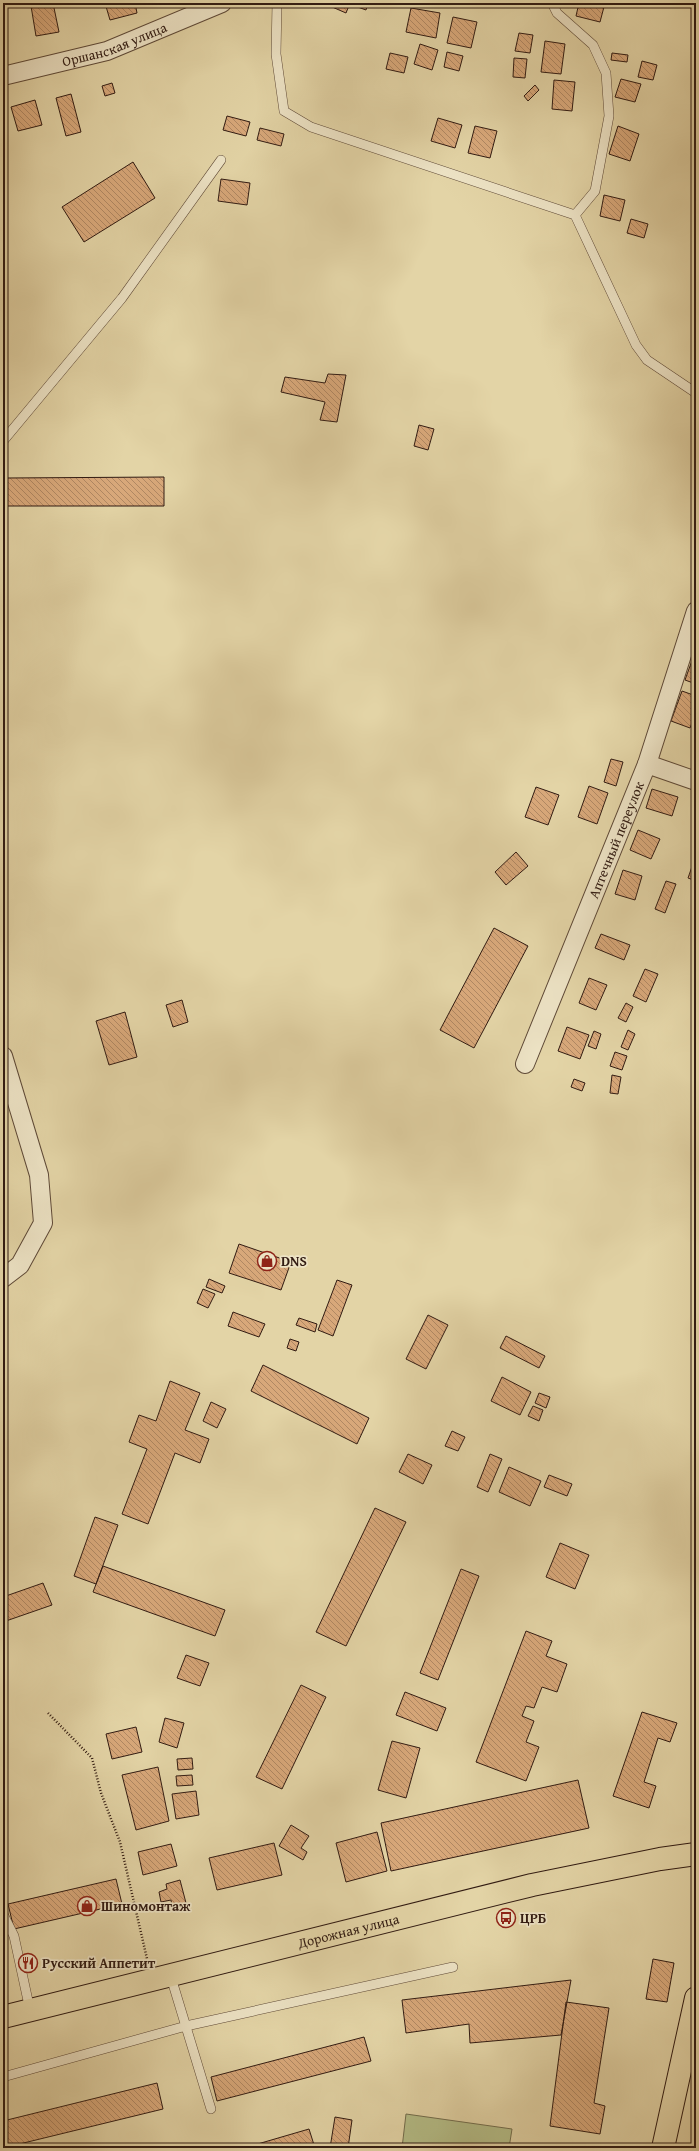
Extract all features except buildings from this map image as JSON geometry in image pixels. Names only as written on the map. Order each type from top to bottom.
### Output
[{"type":"main road","name":"Дорожная улица","points":[[3,2017],[532,1885],[660,1859],[696,1854]]},
{"type":"main road","points":[[663,2148],[696,1998]]},
{"type":"street","name":"Оршанская улица","points":[[3,76],[107,51],[222,3]]},
{"type":"street","name":"Аптечный переулок","points":[[525,1064],[647,764],[696,611]]},
{"type":"street","points":[[647,764],[696,781]]},
{"type":"street","points":[[3,1056],[39,1176],[43,1223],[20,1265],[3,1278]]},
{"type":"lane","points":[[276,3],[276,54],[284,111],[311,127],[575,215],[636,345],[647,360],[696,393]]},
{"type":"lane","points":[[552,3],[557,13],[593,45],[606,74],[609,116],[596,191],[575,215]]},
{"type":"lane","points":[[3,441],[122,298],[221,160]]},
{"type":"lane","points":[[3,1914],[14,1936],[30,2010]]},
{"type":"lane","points":[[3,2078],[186,2026],[453,1968]]},
{"type":"lane","points":[[161,1977],[186,2026],[211,2109]]},
{"type":"path","points":[[48,1713],[92,1758],[101,1793],[120,1842],[161,1977]]},
{"type":"green space","points":[[406,2114],[512,2129],[509,2148],[402,2148]]},
{"type":"place","name":"DNS","points":[[267,1261]]},
{"type":"place","name":"Шиномонтаж","points":[[87,1906]]},
{"type":"place","name":"ЦРБ","points":[[506,1918]]},
{"type":"place","name":"Русский Аппетит","points":[[28,1963]]}]
